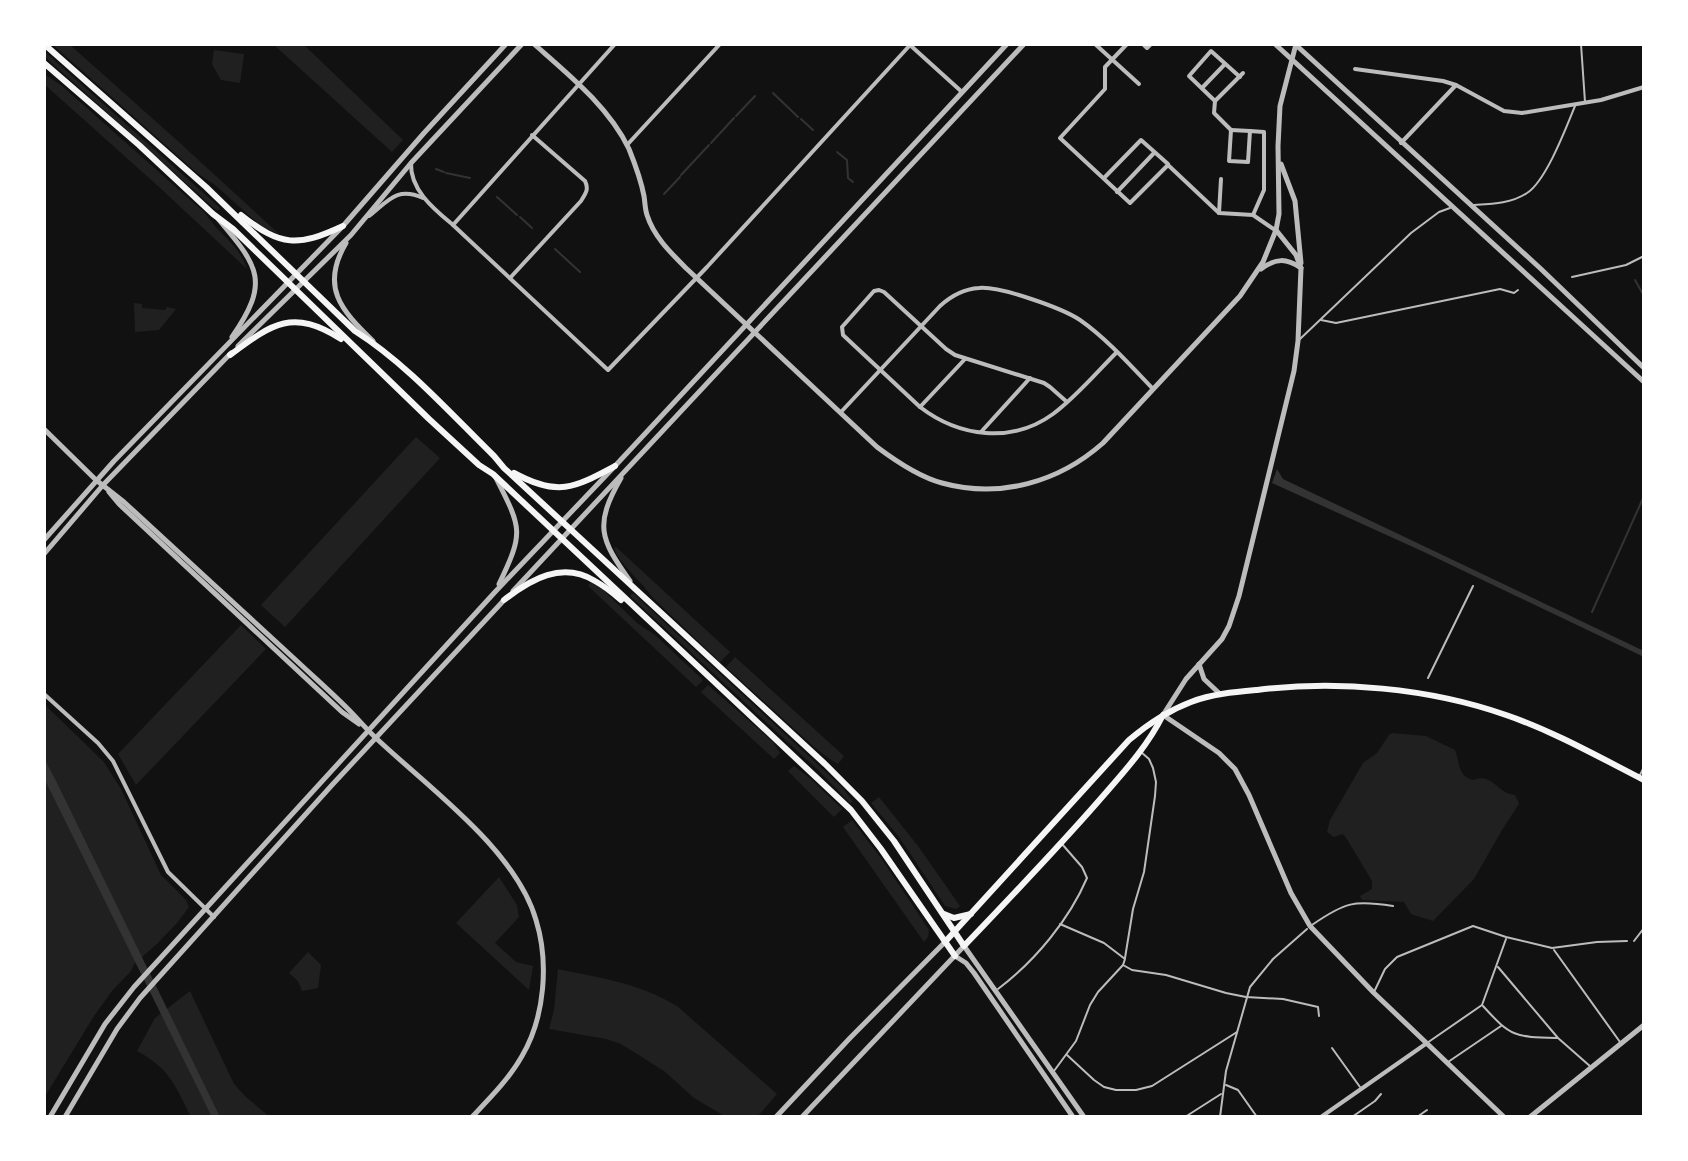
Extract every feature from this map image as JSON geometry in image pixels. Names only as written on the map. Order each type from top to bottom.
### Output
[{"type":"main road","points":[[44,44],[206,187],[355,331],[377,345],[421,384],[504,468],[825,764],[862,801],[894,841],[964,946],[1061,843],[1141,751],[1163,715]]},
{"type":"main road","points":[[44,63],[233,229],[479,465],[493,474],[851,810],[955,956]]},
{"type":"main road","points":[[206,187],[252,224],[276,238],[288,241],[317,238],[343,226]]},
{"type":"main road","points":[[230,355],[276,325],[297,321],[318,326],[358,351]]},
{"type":"main road","points":[[504,468],[530,482],[558,488],[579,484],[615,466]]},
{"type":"main road","points":[[504,600],[534,579],[566,572],[595,580],[646,619]]},
{"type":"main road","points":[[945,942],[1129,740],[1163,715],[1201,699],[1297,685],[1387,689],[1443,699],[1506,715],[1641,779]]},
{"type":"main road","points":[[941,911],[954,918],[973,913]]},
{"type":"street","points":[[44,540],[96,480],[343,226],[506,44]]},
{"type":"street","points":[[44,554],[103,485],[351,235],[411,163],[522,44]]},
{"type":"street","points":[[534,44],[604,111],[627,145],[638,172],[647,215],[667,250],[877,447],[898,462],[941,483],[1004,488],[1042,480],[1073,466],[1103,443],[1234,304],[1257,272],[1276,230],[1280,201],[1280,106],[1296,44],[1644,368]]},
{"type":"street","points":[[453,225],[615,44]]},
{"type":"street","points":[[627,145],[720,44]]},
{"type":"street","points":[[411,163],[412,176],[425,199],[608,370],[910,44],[962,92]]},
{"type":"street","points":[[50,1117],[105,1024],[134,987],[367,730],[1007,44]]},
{"type":"street","points":[[65,1117],[117,1029],[140,998],[332,785],[1024,44]]},
{"type":"street","points":[[1095,44],[1139,84]]},
{"type":"street","points":[[1127,44],[1105,67],[1105,89],[1060,138],[1130,203],[1168,165]]},
{"type":"street","points":[[1143,44],[1147,48],[1151,44]]},
{"type":"street","points":[[1275,44],[1644,382]]},
{"type":"street","points":[[1215,101],[1189,76],[1211,51],[1241,75],[1215,101],[1214,113],[1231,130],[1264,132],[1264,190],[1253,215]]},
{"type":"street","points":[[1202,88],[1225,64]]},
{"type":"street","points":[[1355,69],[1443,81],[1504,111],[1522,113],[1585,103],[1644,87]]},
{"type":"street","points":[[1401,143],[1456,85]]},
{"type":"street","points":[[1231,130],[1229,161],[1248,162],[1250,131]]},
{"type":"street","points":[[510,278],[581,201],[588,187],[532,135]]},
{"type":"street","points":[[1104,178],[1141,140],[1219,213],[1253,215],[1276,230],[1296,255],[1301,268]]},
{"type":"street","points":[[1117,192],[1154,153]]},
{"type":"street","points":[[1279,159],[1295,201],[1301,252],[1294,371],[1229,626],[1222,639],[1186,679],[1163,715],[1219,753],[1235,769],[1291,893],[1310,926],[1374,993],[1504,1117]]},
{"type":"street","points":[[1219,213],[1221,179]]},
{"type":"street","points":[[365,219],[397,194],[413,194],[425,199]]},
{"type":"street","points":[[213,214],[242,247],[254,274],[253,301],[248,314],[223,349]]},
{"type":"street","points":[[351,235],[338,257],[334,283],[338,298],[353,321],[377,345]]},
{"type":"street","points":[[1257,272],[1281,259],[1301,268]]},
{"type":"street","points":[[841,412],[949,298],[969,289],[987,288],[1067,313],[1093,331],[1153,389]]},
{"type":"street","points":[[1067,402],[1050,387],[1030,378],[965,359],[946,349],[879,290],[874,291],[845,322],[843,335],[920,407],[946,424],[980,433],[997,434],[1027,428],[1053,414],[1067,402],[1116,353]]},
{"type":"street","points":[[920,407],[965,359]]},
{"type":"street","points":[[980,433],[1030,378]]},
{"type":"street","points":[[44,429],[347,708],[491,846],[520,883],[536,919],[543,967],[539,1007],[530,1041],[522,1056],[472,1117]]},
{"type":"street","points":[[626,471],[610,498],[604,532],[611,554],[640,595]]},
{"type":"street","points":[[493,474],[517,526],[515,549],[495,592]]},
{"type":"street","points":[[1199,664],[1204,679],[1220,695]]},
{"type":"street","points":[[44,694],[98,743],[113,761],[168,872],[214,917]]},
{"type":"street","points":[[776,1117],[945,942]]},
{"type":"street","points":[[802,1117],[964,946],[1084,1117]]},
{"type":"street","points":[[955,956],[974,973],[1073,1117]]},
{"type":"street","points":[[1530,1117],[1644,1025]]},
{"type":"street","points":[[1321,1117],[1427,1043]]},
{"type":"lane","points":[[1581,44],[1585,103]]},
{"type":"lane","points":[[1471,205],[1507,201],[1525,195],[1533,188],[1553,155],[1575,105]]},
{"type":"lane","points":[[1298,341],[1411,233],[1451,207]]},
{"type":"lane","points":[[1572,277],[1626,265],[1644,256]]},
{"type":"lane","points":[[1321,320],[1336,323],[1500,289],[1514,293],[1518,290]]},
{"type":"lane","points":[[1428,678],[1473,586]]},
{"type":"lane","points":[[1053,1072],[1076,1041],[1098,992],[1123,965],[1129,945],[1133,909],[1144,872],[1156,782],[1149,759],[1141,751]]},
{"type":"lane","points":[[1641,779],[1644,767]]},
{"type":"lane","points":[[996,990],[1031,958],[1060,924],[1087,878],[1082,867],[1061,843]]},
{"type":"lane","points":[[1220,1117],[1226,1071],[1246,997],[1256,979],[1310,926],[1336,909],[1360,902],[1393,906]]},
{"type":"lane","points":[[1060,924],[1104,943],[1125,959]]},
{"type":"lane","points":[[1374,993],[1385,969],[1397,957],[1473,926],[1552,948],[1627,941]]},
{"type":"lane","points":[[1634,941],[1644,928]]},
{"type":"lane","points":[[1427,1043],[1482,1005],[1506,937]]},
{"type":"lane","points":[[1552,948],[1621,1043]]},
{"type":"lane","points":[[1123,965],[1132,970],[1166,975],[1217,991],[1246,997],[1283,999],[1318,1007],[1319,1016]]},
{"type":"lane","points":[[1497,966],[1558,1038],[1591,1067]]},
{"type":"lane","points":[[1482,1005],[1510,1033],[1558,1038]]},
{"type":"lane","points":[[1447,1062],[1501,1026]]},
{"type":"lane","points":[[1067,1055],[1104,1087],[1136,1090],[1152,1086],[1238,1032]]},
{"type":"lane","points":[[1332,1048],[1361,1088]]},
{"type":"lane","points":[[1224,1084],[1235,1087],[1257,1117]]},
{"type":"lane","points":[[1185,1117],[1222,1093]]},
{"type":"lane","points":[[1352,1117],[1381,1094]]},
{"type":"lane","points":[[1419,1116],[1427,1110]]},
{"type":"shaded area","points":[[52,44],[69,44],[279,234],[261,226],[197,173]]},
{"type":"shaded area","points":[[273,44],[303,44],[403,140],[392,152]]},
{"type":"shaded area","points":[[214,50],[244,54],[240,83],[221,80],[212,64]]},
{"type":"shaded area","points":[[44,51],[220,210],[216,210],[44,56]]},
{"type":"shaded area","points":[[46,75],[205,213],[234,246],[247,269],[44,84]]},
{"type":"shaded area","points":[[134,303],[142,304],[142,308],[176,309],[159,330],[135,332]]},
{"type":"shaded area","points":[[416,437],[440,458],[285,627],[261,605]]},
{"type":"shaded area","points":[[1277,469],[1283,479],[1644,651],[1644,657],[1272,483]]},
{"type":"shaded area","points":[[616,547],[730,652],[720,662],[653,598],[622,562]]},
{"type":"shaded area","points":[[591,582],[703,680],[696,687],[588,586]]},
{"type":"shaded area","points":[[631,594],[843,788],[853,802],[850,803]]},
{"type":"shaded area","points":[[241,625],[266,649],[136,785],[118,754]]},
{"type":"shaded area","points":[[735,657],[844,756],[838,764],[813,746],[726,667]]},
{"type":"shaded area","points":[[708,685],[773,742],[780,753],[774,759],[701,692]]},
{"type":"shaded area","points":[[44,704],[104,762],[121,789],[161,875],[189,907],[112,991],[44,1098]]},
{"type":"shaded area","points":[[1392,733],[1426,736],[1455,750],[1464,775],[1473,780],[1480,778],[1490,781],[1515,795],[1519,803],[1474,879],[1433,921],[1411,914],[1404,902],[1362,900],[1360,896],[1372,889],[1372,881],[1345,836],[1334,837],[1327,832],[1330,820],[1363,763],[1377,753]]},
{"type":"shaded area","points":[[44,758],[220,1117],[212,1117],[44,778]]},
{"type":"shaded area","points":[[794,766],[842,809],[834,817],[788,771]]},
{"type":"shaded area","points":[[879,797],[960,906],[956,909],[945,906],[899,837],[871,803]]},
{"type":"shaded area","points":[[852,820],[929,930],[924,942],[843,827]]},
{"type":"shaded area","points":[[499,877],[517,905],[519,917],[495,943],[516,962],[533,966],[529,990],[456,923]]},
{"type":"shaded area","points":[[308,952],[321,965],[318,988],[302,991],[298,981],[289,973]]},
{"type":"shaded area","points":[[558,969],[634,987],[663,998],[677,1006],[777,1094],[757,1117],[726,1117],[694,1098],[664,1071],[621,1044],[549,1029]]},
{"type":"shaded area","points":[[190,991],[234,1084],[270,1117],[191,1117],[164,1071],[137,1051],[155,1018]]},
{"type":"waterway","points":[[773,93],[798,117]]},
{"type":"waterway","points":[[736,116],[755,96]]},
{"type":"waterway","points":[[711,143],[734,118]]},
{"type":"waterway","points":[[801,119],[813,130]]},
{"type":"waterway","points":[[681,175],[709,145]]},
{"type":"waterway","points":[[837,152],[847,160],[848,178],[853,182]]},
{"type":"waterway","points":[[436,169],[444,172]]},
{"type":"waterway","points":[[446,173],[470,178]]},
{"type":"waterway","points":[[664,194],[680,177]]},
{"type":"waterway","points":[[497,197],[517,215]]},
{"type":"waterway","points":[[520,217],[532,228]]},
{"type":"waterway","points":[[555,249],[580,272]]},
{"type":"waterway","points":[[1635,280],[1644,296]]},
{"type":"waterway","points":[[1592,612],[1644,496]]}]
